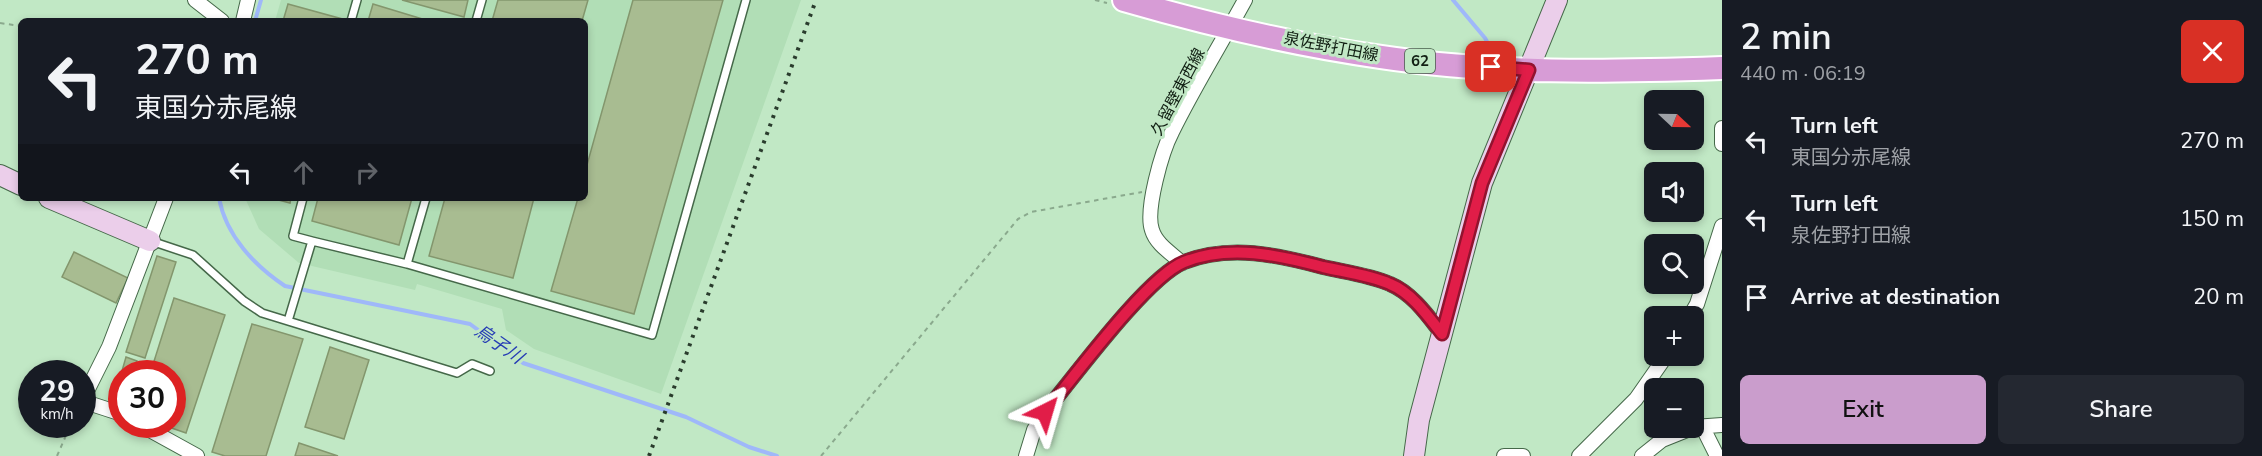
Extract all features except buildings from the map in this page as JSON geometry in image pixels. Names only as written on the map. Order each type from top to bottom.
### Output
[{"type":"main road","name":"泉佐野打田線","points":[[1128,1],[1230,27],[1381,57],[1529,70],[1624,72],[1722,68]]},
{"type":"street","points":[[195,0],[218,18]]},
{"type":"street","points":[[218,18],[219,0]]},
{"type":"street","points":[[244,18],[248,0]]},
{"type":"street","name":"久留壁東西線","points":[[1182,263],[1158,241],[1152,230],[1149,217],[1155,190],[1170,134],[1245,0]]},
{"type":"street","points":[[1414,456],[1419,420],[1482,183],[1557,0]]},
{"type":"street","points":[[1722,128],[1722,144]]},
{"type":"street","points":[[0,175],[18,184]]},
{"type":"street","points":[[56,201],[150,241]]},
{"type":"street","points":[[96,373],[109,347],[165,201]]},
{"type":"street","points":[[1696,306],[1722,226]]},
{"type":"street","points":[[1026,456],[1034,430],[1045,412],[1156,280],[1182,263],[1206,255],[1246,252],[1293,259],[1391,284],[1423,309],[1442,334]]},
{"type":"street","points":[[1579,456],[1636,399],[1659,366]]},
{"type":"street","points":[[1704,426],[1722,425]]},
{"type":"street","points":[[165,438],[197,456]]},
{"type":"street","points":[[1642,456],[1667,438]]},
{"type":"street","points":[[1704,438],[1717,456]]},
{"type":"street","points":[[1504,456],[1523,456]]},
{"type":"lane","points":[[352,18],[357,0]]},
{"type":"lane","points":[[477,18],[482,0]]},
{"type":"lane","points":[[302,201],[293,236],[407,264],[652,335],[746,0]]},
{"type":"lane","points":[[407,264],[425,201]]},
{"type":"lane","points":[[150,241],[193,255],[244,301],[262,313],[457,373],[472,364],[490,371]]},
{"type":"lane","points":[[288,321],[312,241]]},
{"type":"path","points":[[0,23],[18,26]]},
{"type":"path","points":[[822,456],[1018,219],[1031,212],[1155,190]]},
{"type":"path","points":[[57,456],[65,438]]},
{"type":"shaded area","points":[[281,0],[801,0],[661,394],[534,349],[506,330],[502,309],[417,284],[415,290],[299,263],[259,229],[246,201],[588,201],[588,18],[276,18]]},
{"type":"waterway","name":"烏子川","points":[[256,18],[261,0]]},
{"type":"waterway","points":[[1453,0],[1485,38],[1493,53]]},
{"type":"waterway","name":"烏子川","points":[[220,201],[228,225],[243,249],[285,286],[470,324],[523,363],[686,417],[749,447],[777,456]]},
{"type":"railway","points":[[649,456],[816,0]]},
{"type":"route","points":[[1045,412],[1156,280],[1182,263],[1206,255],[1246,252],[1293,259],[1391,284],[1423,309],[1442,334],[1482,183],[1529,70],[1491,67]]}]
